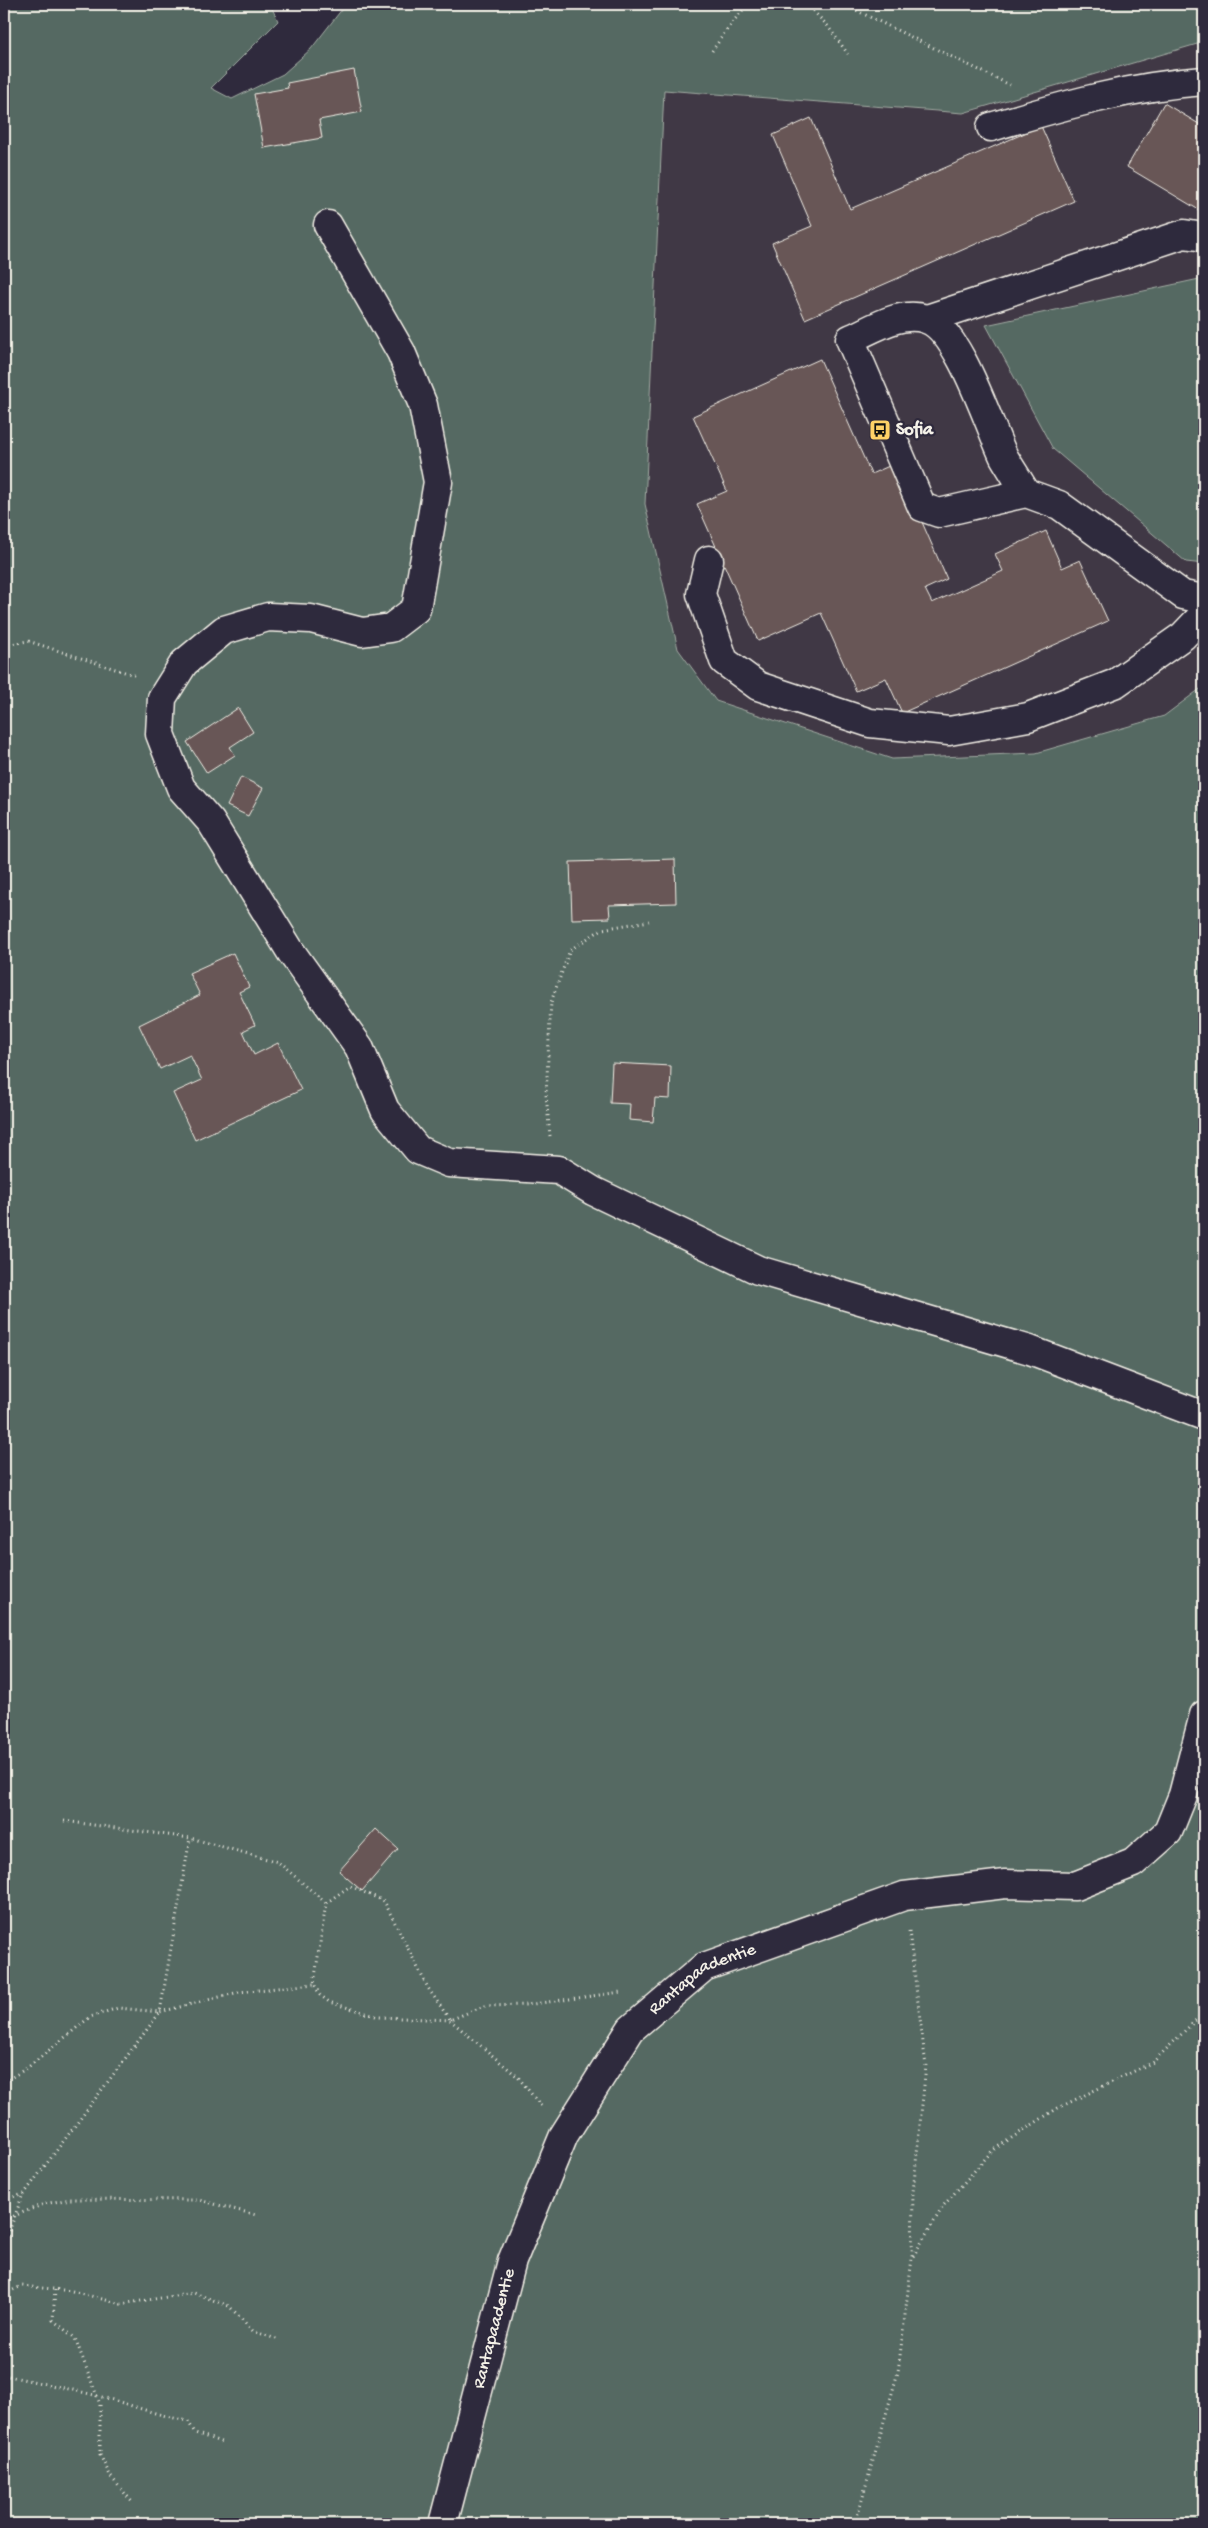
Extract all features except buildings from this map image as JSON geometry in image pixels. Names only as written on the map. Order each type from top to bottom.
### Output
[{"type":"street","points":[[991,127],[1090,98],[1177,83],[1204,81]]},
{"type":"street","points":[[328,225],[401,352],[423,404],[438,482],[416,609],[390,628],[362,632],[311,619],[268,617],[224,630],[184,663],[162,698],[160,734],[181,788],[211,822],[291,952],[359,1047],[385,1110],[418,1150],[449,1163],[559,1170],[593,1191],[758,1270],[1030,1350],[1204,1416]]},
{"type":"street","points":[[1204,237],[1184,234],[927,319],[903,317],[850,339],[922,507],[939,513],[1026,493],[1059,505],[1183,595],[1204,599]]},
{"type":"street","points":[[927,319],[941,328],[968,372],[1004,456],[1026,493]]},
{"type":"street","points":[[709,560],[701,594],[724,661],[758,686],[870,723],[949,731],[1028,717],[1116,684],[1183,636],[1204,614]]},
{"type":"street","name":"Rantapaadentie","points":[[443,2524],[512,2261],[564,2135],[631,2029],[704,1967],[904,1896],[1005,1884],[1075,1886],[1133,1864],[1168,1832],[1183,1795],[1204,1715]]},
{"type":"path","points":[[712,51],[748,4]]},
{"type":"path","points":[[806,4],[827,24],[848,54]]},
{"type":"path","points":[[844,4],[957,58],[1055,108]]},
{"type":"path","points":[[4,645],[28,641],[96,662],[137,676],[162,698]]},
{"type":"path","points":[[559,1170],[550,1142],[546,1096],[551,1002],[570,950],[602,929],[649,921]]},
{"type":"path","points":[[64,1822],[190,1838],[278,1862],[326,1903]]},
{"type":"path","points":[[4,2245],[24,2194],[160,2012],[190,1838]]},
{"type":"path","points":[[564,2135],[518,2077],[450,2020],[428,1988],[384,1901],[350,1886],[326,1903],[314,1984],[320,1995],[330,2002],[379,2017],[450,2020],[484,2006],[526,2006],[625,1992],[674,1992]]},
{"type":"path","points":[[854,2524],[898,2372],[912,2258],[913,2192],[926,2066],[904,1896]]},
{"type":"path","points":[[4,2082],[27,2068],[90,2017],[118,2008],[160,2012],[239,1992],[314,1984]]},
{"type":"path","points":[[912,2258],[944,2205],[993,2150],[1058,2108],[1153,2062],[1204,2012]]},
{"type":"path","points":[[4,2199],[24,2194]]},
{"type":"path","points":[[4,2220],[44,2204],[70,2199],[199,2200],[256,2215]]},
{"type":"path","points":[[4,2294],[22,2286],[72,2291],[121,2304],[194,2293],[229,2306],[253,2331],[279,2340]]},
{"type":"path","points":[[55,2290],[53,2320],[75,2338],[100,2404],[100,2456],[111,2477],[133,2503]]},
{"type":"path","points":[[4,2375],[96,2396],[153,2414],[188,2421],[195,2433],[221,2442]]},
{"type":"shaded area","points":[[1204,42],[1204,278],[986,325],[1186,562],[1204,564],[1204,686],[1164,716],[1036,753],[892,759],[717,702],[678,649],[645,504],[664,90],[963,113]]},
{"type":"green space","points":[[4,4],[270,4],[278,21],[211,88],[232,99],[283,74],[311,49],[346,4],[1204,4],[1204,42],[963,113],[664,90],[645,504],[678,649],[716,701],[892,759],[1036,753],[1164,716],[1204,686],[1204,2524],[4,2524]]},
{"type":"green space","points":[[1204,278],[1204,564],[1186,562],[1053,449],[986,325]]},
{"type":"place","name":"Sofia","points":[[880,430]]}]
